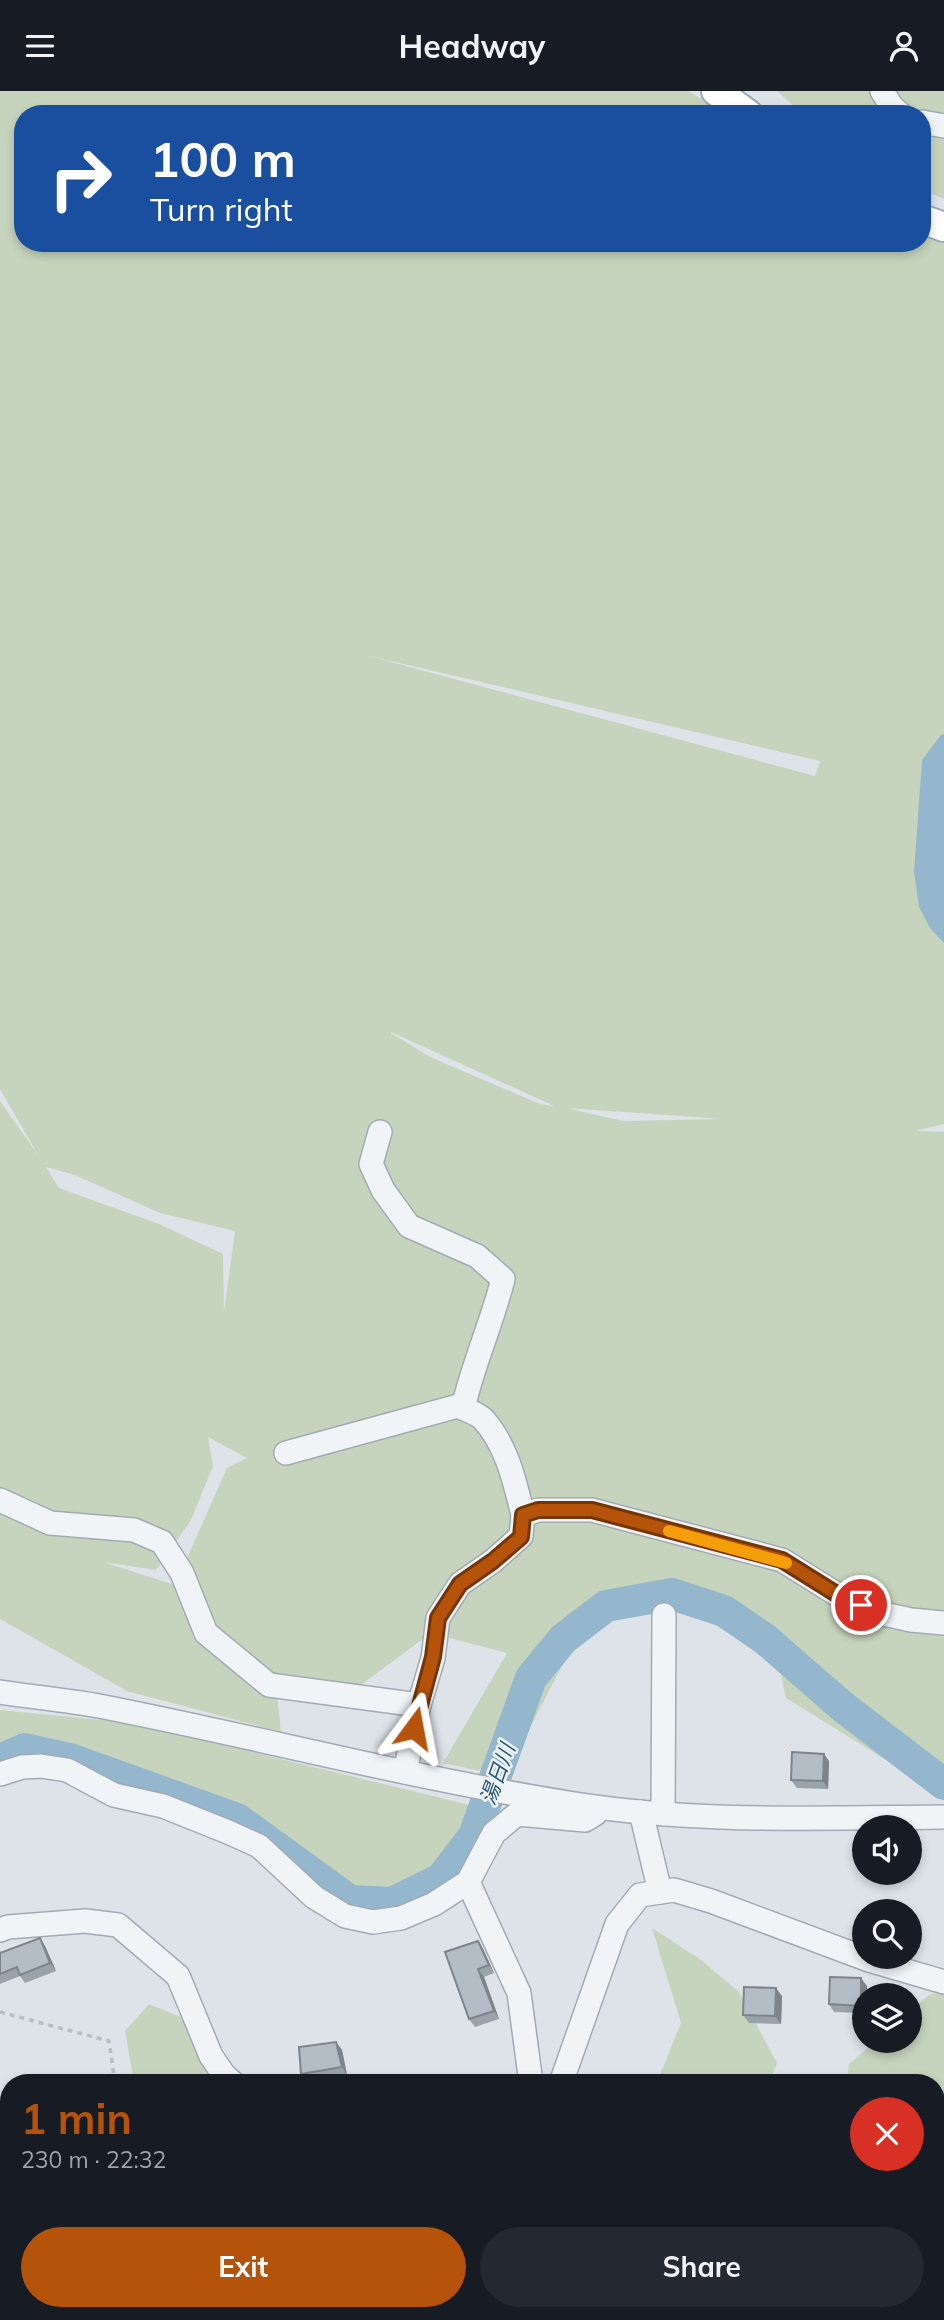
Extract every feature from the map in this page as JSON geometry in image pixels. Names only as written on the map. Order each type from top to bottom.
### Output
[{"type":"main road","points":[[716,91],[735,105]]},
{"type":"street","points":[[380,1132],[370,1164],[383,1190],[409,1226],[477,1256],[503,1279],[496,1306],[470,1375],[463,1408]]},
{"type":"street","points":[[286,1453],[458,1406],[481,1417],[498,1442],[514,1479],[523,1515],[521,1537],[460,1584],[438,1618],[433,1657],[419,1706],[414,1774]]},
{"type":"street","points":[[0,1500],[50,1523],[134,1530],[162,1542],[182,1573],[206,1633],[269,1685],[419,1706]]},
{"type":"street","points":[[523,1515],[538,1510],[592,1510],[782,1560],[838,1595],[884,1614],[944,1623]]},
{"type":"street","points":[[660,1892],[652,1813],[664,1615]]},
{"type":"street","points":[[0,1692],[97,1706],[414,1774],[606,1808],[652,1813],[774,1818],[944,1817]]},
{"type":"street","points":[[0,1774],[22,1767],[41,1766],[67,1770],[114,1795],[163,1806],[258,1846],[314,1898],[345,1916],[373,1921],[401,1918],[434,1904],[468,1882],[494,1833],[517,1814],[585,1820],[606,1808]]},
{"type":"street","points":[[468,1882],[519,1993],[530,2074]]},
{"type":"street","points":[[564,2074],[617,1924],[640,1895],[674,1890],[711,1901],[869,1960],[944,1982]]},
{"type":"street","points":[[0,1930],[8,1927],[85,1921],[117,1925],[178,1976],[211,2056],[223,2074]]},
{"type":"path","points":[[0,2012],[109,2041],[114,2074]]},
{"type":"green space","points":[[0,91],[688,91],[712,105],[14,105],[14,252],[931,252],[931,230],[944,237],[944,1124],[916,1131],[944,1132],[944,1796],[786,1698],[777,1657],[672,1594],[619,1604],[565,1660],[505,1776],[443,1763],[507,1653],[431,1633],[346,1696],[277,1694],[281,1732],[127,1691],[0,1619],[0,1101],[38,1155],[0,1089]],"holes":[[[369,656],[820,761],[815,776]],[[391,1032],[554,1106],[540,1104],[430,1057]],[[566,1108],[724,1119],[623,1121]],[[46,1167],[75,1175],[160,1213],[235,1231],[224,1312],[223,1254],[159,1224],[59,1188]],[[208,1437],[247,1458],[227,1468],[175,1585],[103,1562],[156,1570],[191,1520],[213,1466]]]},
{"type":"green space","points":[[777,91],[944,91],[944,199],[931,194],[931,105],[793,105]]},
{"type":"green space","points":[[0,1710],[132,1723],[474,1806],[446,1856],[405,1888],[350,1893],[309,1857],[232,1808],[80,1748],[21,1733],[0,1744]]},
{"type":"green space","points":[[652,1928],[701,1960],[739,1992],[777,2063],[772,2074],[660,2074],[681,2023]]},
{"type":"green space","points":[[944,1991],[944,2074],[848,2074],[849,2064],[862,2053],[922,2053],[922,2001],[929,1995]]},
{"type":"green space","points":[[149,2004],[185,2019],[220,2074],[133,2074],[125,2031]]},
{"type":"water","points":[[944,734],[944,943],[930,928],[919,907],[914,872],[922,760]]},
{"type":"building","points":[[792,1752],[824,1754],[823,1781],[791,1780]]},
{"type":"building","points":[[40,1938],[50,1963],[20,1975],[17,1967],[0,1974],[0,1953]]},
{"type":"building","points":[[478,1941],[489,1965],[478,1969],[494,2011],[469,2019],[445,1952]]},
{"type":"building","points":[[830,1977],[861,1978],[861,1983],[852,1983],[852,2005],[829,2004]]},
{"type":"building","points":[[744,1987],[776,1988],[775,2016],[743,2015]]},
{"type":"building","points":[[336,2042],[342,2067],[301,2074],[299,2047]]},
{"type":"waterway","name":"湯日川","points":[[0,1760],[25,1749],[70,1759],[237,1819],[350,1901],[392,1903],[441,1879],[474,1836],[531,1678],[563,1639],[606,1606],[672,1594],[724,1611],[765,1639],[843,1707],[944,1784]]},
{"type":"slow traffic","points":[[669,1531],[786,1563]]},
{"type":"route","points":[[414,1728],[433,1657],[438,1618],[460,1584],[521,1537],[523,1515],[538,1510],[592,1510],[782,1560],[838,1595],[861,1605]]}]
